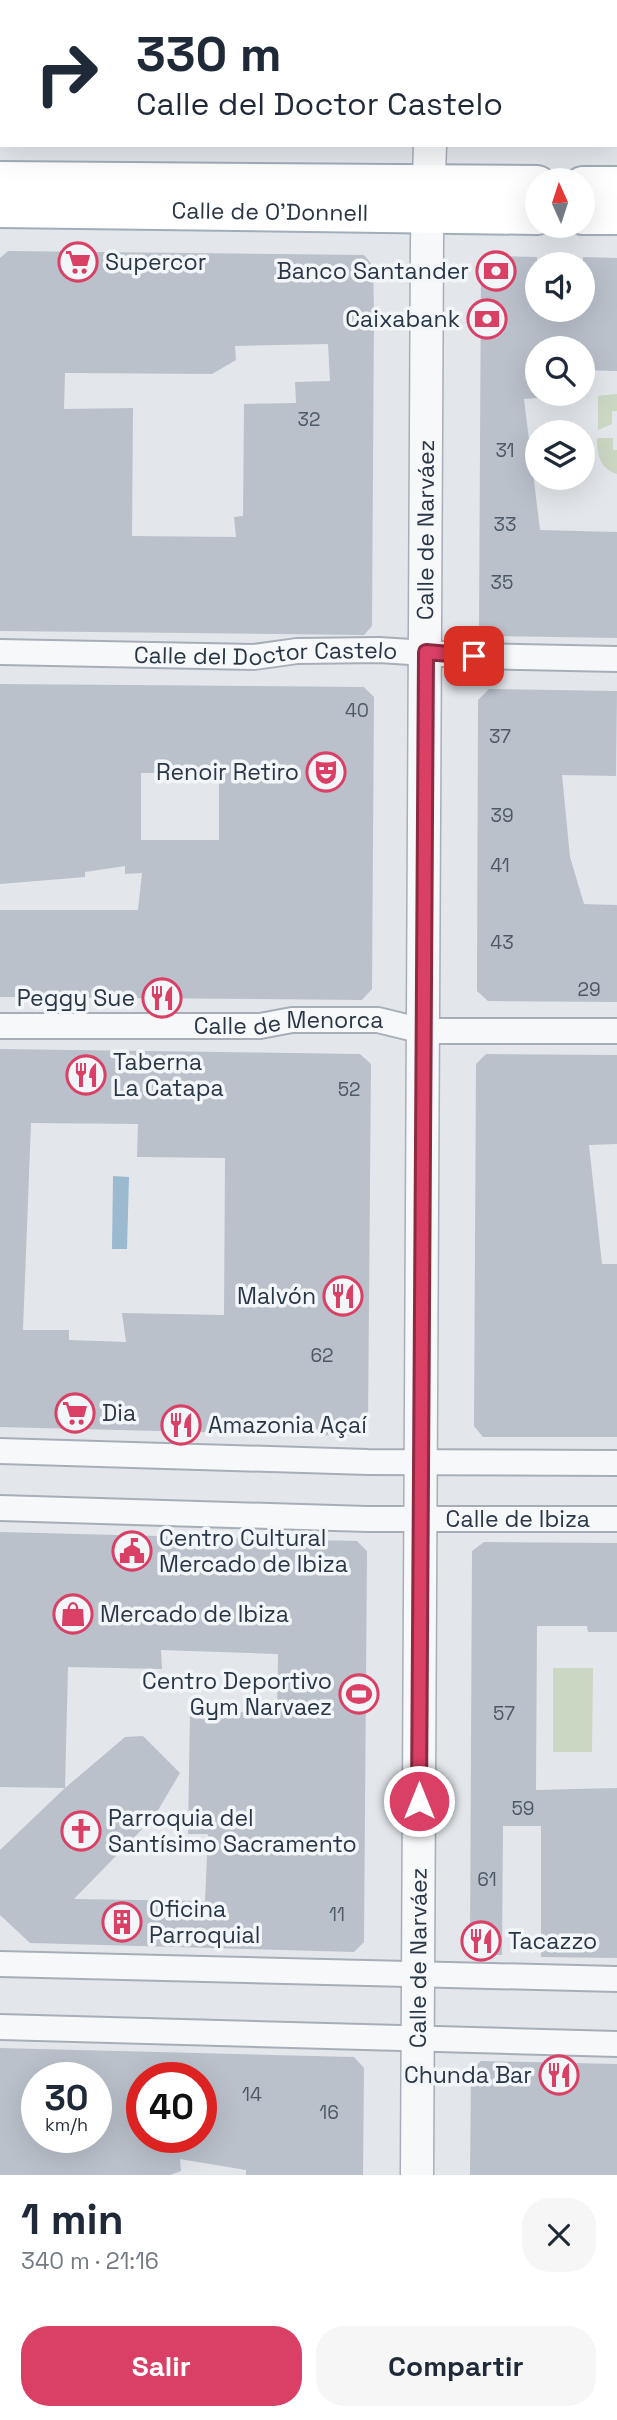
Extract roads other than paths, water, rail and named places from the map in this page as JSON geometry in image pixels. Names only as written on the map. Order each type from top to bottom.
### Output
[{"type":"main road","name":"Calle de O'Donnell","points":[[0,181],[429,199],[525,213]]},
{"type":"main road","points":[[595,186],[617,186]]},
{"type":"main road","name":"Calle de O'Donnell","points":[[0,208],[429,199],[525,187]]},
{"type":"main road","points":[[595,215],[617,215]]},
{"type":"street","name":"Calle de Narváez","points":[[417,2175],[430,147]]},
{"type":"street","name":"Calle del Doctor Castelo","points":[[0,652],[254,657],[298,651],[426,652],[474,656],[617,659]]},
{"type":"street","name":"Calle de Menorca","points":[[0,1026],[260,1026],[292,1020],[366,1020],[423,1031],[617,1031]]},
{"type":"street","points":[[0,1451],[421,1462],[617,1463]]},
{"type":"street","name":"Calle de Ibiza","points":[[0,1508],[193,1516],[617,1519]]},
{"type":"street","points":[[0,1964],[617,1979]]},
{"type":"street","points":[[0,2027],[617,2044]]},
{"type":"water","points":[[113,1176],[129,1177],[127,1249],[112,1249]]},
{"type":"place","name":"Supercor","points":[[78,262]]},
{"type":"place","name":"Banco Santander","points":[[496,271]]},
{"type":"place","name":"Caixabank","points":[[487,319]]},
{"type":"place","name":"Renoir Retiro","points":[[326,772]]},
{"type":"place","name":"Peggy Sue","points":[[162,998]]},
{"type":"place","name":"Taberna La Catapa","points":[[86,1075]]},
{"type":"place","name":"Malvón","points":[[343,1296]]},
{"type":"place","name":"Dia","points":[[75,1413]]},
{"type":"place","name":"Amazonia Açaí","points":[[181,1425]]},
{"type":"place","name":"Centro Cultural Mercado de Ibiza","points":[[132,1551]]},
{"type":"place","name":"Mercado de Ibiza","points":[[73,1614]]},
{"type":"place","name":"Centro Deportivo Gym Narvaez","points":[[359,1694]]},
{"type":"place","name":"Parroquia del Santísimo Sacramento","points":[[81,1831]]},
{"type":"place","name":"Oficina Parroquial","points":[[122,1922]]},
{"type":"place","name":"Tacazzo","points":[[481,1941]]},
{"type":"place","name":"Chunda Bar","points":[[559,2075]]}]
